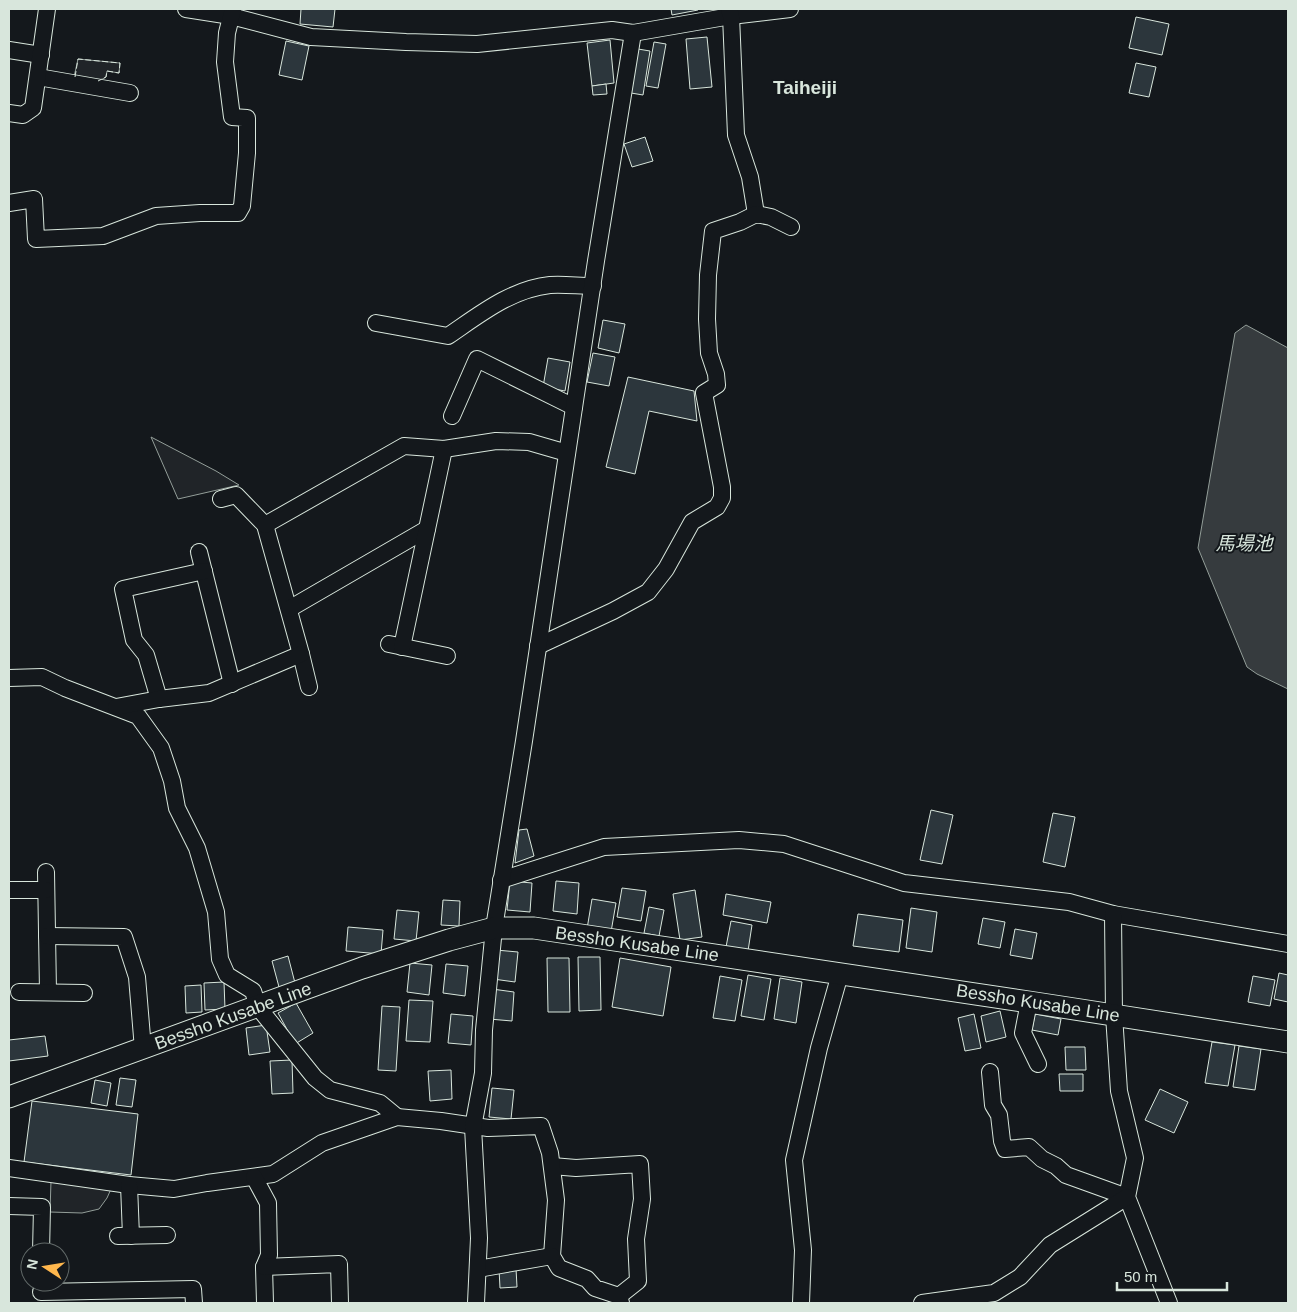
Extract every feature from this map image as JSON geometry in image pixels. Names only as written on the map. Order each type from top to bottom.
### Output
[{"type":"main road","name":"Bessho Kusabe Line","points":[[9,1097],[362,968],[449,940],[494,928],[534,928],[1288,1042]]},
{"type":"street","points":[[9,113],[23,115],[33,108],[47,9]]},
{"type":"street","points":[[186,9],[232,12],[311,37],[477,44],[612,30],[633,33],[730,12],[790,9]]},
{"type":"street","points":[[9,203],[34,200],[36,239],[103,236],[156,216],[238,213],[242,206],[247,153],[247,118],[232,117],[225,62],[227,33],[232,12]]},
{"type":"street","points":[[730,12],[736,135],[750,177],[756,214]]},
{"type":"street","points":[[476,1303],[479,1238],[473,1127],[483,1073],[484,1030],[494,928],[592,286],[633,33]]},
{"type":"street","points":[[9,50],[41,55]]},
{"type":"street","points":[[38,77],[130,92]]},
{"type":"street","points":[[538,646],[613,611],[648,592],[666,570],[692,522],[717,507],[722,498],[722,487],[704,393],[717,385],[716,374],[709,353],[707,319],[708,275],[713,231],[740,222],[756,214],[771,217],[791,227]]},
{"type":"street","points":[[376,323],[448,336],[508,298],[526,290],[550,285],[592,286]]},
{"type":"street","points":[[452,416],[477,359],[574,407]]},
{"type":"street","points":[[265,525],[404,446],[444,449],[496,441],[529,442],[567,454]]},
{"type":"street","points":[[444,449],[427,529],[395,645],[447,656]]},
{"type":"street","points":[[221,499],[236,495],[265,525],[309,687]]},
{"type":"street","points":[[288,609],[427,529]]},
{"type":"street","points":[[199,552],[232,684]]},
{"type":"street","points":[[159,699],[146,655],[134,640],[123,589],[204,571]]},
{"type":"street","points":[[116,707],[159,699],[209,693],[301,654]]},
{"type":"street","points":[[9,678],[42,677],[65,688],[138,716],[161,748],[172,782],[177,808],[197,848],[216,912],[220,959],[227,974],[253,991],[258,1007],[315,1078],[330,1090],[380,1103],[398,1117]]},
{"type":"street","points":[[501,880],[604,847],[739,840],[784,844],[904,883],[1069,902],[1113,914],[1288,944]]},
{"type":"street","points":[[46,872],[48,992]]},
{"type":"street","points":[[9,890],[46,890]]},
{"type":"street","points":[[1113,914],[1114,1015],[1119,1091],[1135,1158],[1128,1197],[1168,1303]]},
{"type":"street","points":[[47,936],[124,937],[137,977],[143,1049]]},
{"type":"street","points":[[801,1303],[803,1250],[794,1160],[819,1048],[840,974]]},
{"type":"street","points":[[19,992],[84,993]]},
{"type":"street","points":[[1029,1002],[1023,1034],[1038,1064]]},
{"type":"street","points":[[990,1072],[993,1105],[999,1115],[1002,1141],[1005,1149],[1029,1147],[1042,1159],[1056,1166],[1066,1175],[1128,1197]]},
{"type":"street","points":[[441,1121],[476,1110]]},
{"type":"street","points":[[9,1168],[129,1186],[174,1189],[273,1174],[322,1143],[398,1117],[488,1128],[541,1126],[550,1153],[556,1200],[552,1256],[559,1268],[587,1279],[595,1288],[620,1300],[638,1281],[636,1238],[642,1199],[640,1164],[576,1168],[552,1166]]},
{"type":"street","points":[[254,1176],[268,1203],[269,1255],[264,1267],[265,1303]]},
{"type":"street","points":[[129,1186],[124,1236],[168,1235]]},
{"type":"street","points":[[932,1303],[994,1293],[1020,1277],[1050,1245],[1128,1197]]},
{"type":"street","points":[[9,1206],[42,1207],[42,1242]]},
{"type":"street","points":[[478,1269],[552,1256]]},
{"type":"street","points":[[264,1267],[338,1264],[340,1303]]},
{"type":"street","points":[[70,1291],[193,1289],[194,1303]]},
{"type":"shaded area","points":[[78,59],[120,63],[119,73],[107,71],[106,77],[99,81],[74,77]]},
{"type":"shaded area","points":[[151,437],[216,471],[239,485],[178,499]]},
{"type":"shaded area","points":[[51,1181],[111,1189],[99,1209],[82,1213],[50,1212]]},
{"type":"water","name":"馬場池","points":[[1246,325],[1288,348],[1288,689],[1247,667],[1198,548],[1235,333]]},
{"type":"building","points":[[301,9],[335,9],[333,27],[300,24]]},
{"type":"building","points":[[671,9],[698,9],[698,10],[672,15]]},
{"type":"building","points":[[1136,17],[1169,24],[1162,55],[1129,48]]},
{"type":"building","points":[[707,37],[712,87],[690,89],[686,39]]},
{"type":"building","points":[[610,40],[614,83],[592,86],[587,43]]},
{"type":"building","points":[[286,41],[309,46],[302,80],[279,75]]},
{"type":"building","points":[[654,42],[666,44],[658,88],[646,86]]},
{"type":"building","points":[[638,49],[650,51],[643,95],[631,93]]},
{"type":"building","points":[[1136,63],[1156,67],[1149,97],[1129,93]]},
{"type":"building","points":[[606,84],[607,94],[593,95],[592,86]]},
{"type":"building","points":[[645,137],[653,161],[632,167],[624,144]]},
{"type":"building","points":[[603,320],[625,324],[619,353],[598,348]]},
{"type":"building","points":[[593,353],[615,357],[609,386],[587,382]]},
{"type":"building","points":[[548,358],[570,362],[565,391],[543,387]]},
{"type":"building","points":[[628,377],[694,391],[697,421],[649,411],[635,474],[606,467]]},
{"type":"building","points":[[931,810],[953,815],[942,864],[920,860]]},
{"type":"building","points":[[1053,813],[1075,817],[1065,867],[1043,862]]},
{"type":"building","points":[[527,829],[534,856],[515,863],[519,830]]},
{"type":"building","points":[[510,881],[532,883],[530,912],[507,910]]},
{"type":"building","points":[[556,881],[579,883],[577,914],[553,911]]},
{"type":"building","points":[[622,888],[646,891],[641,921],[617,917]]},
{"type":"building","points":[[695,890],[702,937],[680,940],[673,894]]},
{"type":"building","points":[[726,894],[771,902],[767,923],[723,915]]},
{"type":"building","points":[[592,899],[616,903],[611,932],[587,929]]},
{"type":"building","points":[[443,900],[460,901],[459,926],[441,925]]},
{"type":"building","points":[[649,907],[664,910],[659,936],[644,933]]},
{"type":"building","points":[[911,908],[937,912],[932,952],[906,948]]},
{"type":"building","points":[[397,910],[419,912],[416,941],[394,939]]},
{"type":"building","points":[[858,914],[903,920],[899,952],[853,946]]},
{"type":"building","points":[[983,918],[1005,922],[1000,948],[978,944]]},
{"type":"building","points":[[731,921],[752,925],[748,951],[726,947]]},
{"type":"building","points":[[348,927],[383,930],[381,954],[346,951]]},
{"type":"building","points":[[1015,929],[1037,933],[1032,959],[1010,955]]},
{"type":"building","points":[[496,950],[518,952],[515,982],[493,979]]},
{"type":"building","points":[[288,956],[295,983],[279,987],[272,961]]},
{"type":"building","points":[[578,957],[600,957],[601,1010],[579,1011]]},
{"type":"building","points":[[547,958],[569,958],[570,1012],[548,1012]]},
{"type":"building","points":[[620,958],[671,967],[663,1016],[612,1007]]},
{"type":"building","points":[[410,963],[432,965],[429,995],[407,992]]},
{"type":"building","points":[[446,964],[468,966],[465,996],[443,993]]},
{"type":"building","points":[[1279,973],[1288,975],[1288,1002],[1274,999]]},
{"type":"building","points":[[748,975],[771,979],[764,1020],[741,1016]]},
{"type":"building","points":[[720,976],[742,980],[735,1021],[713,1018]]},
{"type":"building","points":[[1253,976],[1275,980],[1270,1006],[1248,1002]]},
{"type":"building","points":[[780,978],[802,982],[796,1023],[774,1019]]},
{"type":"building","points":[[224,982],[225,1009],[205,1010],[204,983]]},
{"type":"building","points":[[201,985],[202,1012],[186,1013],[185,986]]},
{"type":"building","points":[[492,989],[514,992],[512,1021],[489,1019]]},
{"type":"building","points":[[409,1000],[433,1001],[430,1042],[406,1041]]},
{"type":"building","points":[[296,1003],[313,1033],[295,1044],[278,1013]]},
{"type":"building","points":[[382,1006],[400,1007],[396,1071],[378,1070]]},
{"type":"building","points":[[1000,1011],[1006,1037],[986,1042],[981,1016]]},
{"type":"building","points":[[451,1014],[473,1016],[471,1045],[448,1043]]},
{"type":"building","points":[[974,1014],[981,1048],[965,1051],[958,1018]]},
{"type":"building","points":[[1035,1014],[1061,1019],[1058,1035],[1032,1030]]},
{"type":"building","points":[[266,1025],[270,1052],[249,1055],[246,1028]]},
{"type":"building","points":[[45,1036],[48,1056],[9,1061],[9,1040]]},
{"type":"building","points":[[1212,1042],[1235,1045],[1228,1086],[1205,1083]]},
{"type":"building","points":[[1239,1046],[1261,1049],[1255,1090],[1233,1087]]},
{"type":"building","points":[[1065,1047],[1085,1047],[1086,1070],[1066,1070]]},
{"type":"building","points":[[292,1060],[293,1093],[272,1094],[270,1061]]},
{"type":"building","points":[[451,1070],[452,1099],[430,1101],[428,1071]]},
{"type":"building","points":[[1059,1074],[1083,1074],[1083,1091],[1060,1091]]},
{"type":"building","points":[[120,1078],[136,1080],[132,1107],[116,1105]]},
{"type":"building","points":[[95,1080],[111,1083],[107,1106],[91,1103]]},
{"type":"building","points":[[492,1088],[514,1090],[511,1119],[489,1117]]},
{"type":"building","points":[[1160,1089],[1188,1102],[1174,1133],[1145,1120]]},
{"type":"building","points":[[32,1101],[138,1114],[131,1175],[24,1162]]},
{"type":"building","points":[[516,1268],[517,1287],[500,1288],[499,1269]]},
{"type":"fence","points":[[75,77],[78,59],[120,63],[119,73],[107,71],[106,77],[98,81]]},
{"type":"district","name":"Taiheiji","points":[[805,87]]}]
